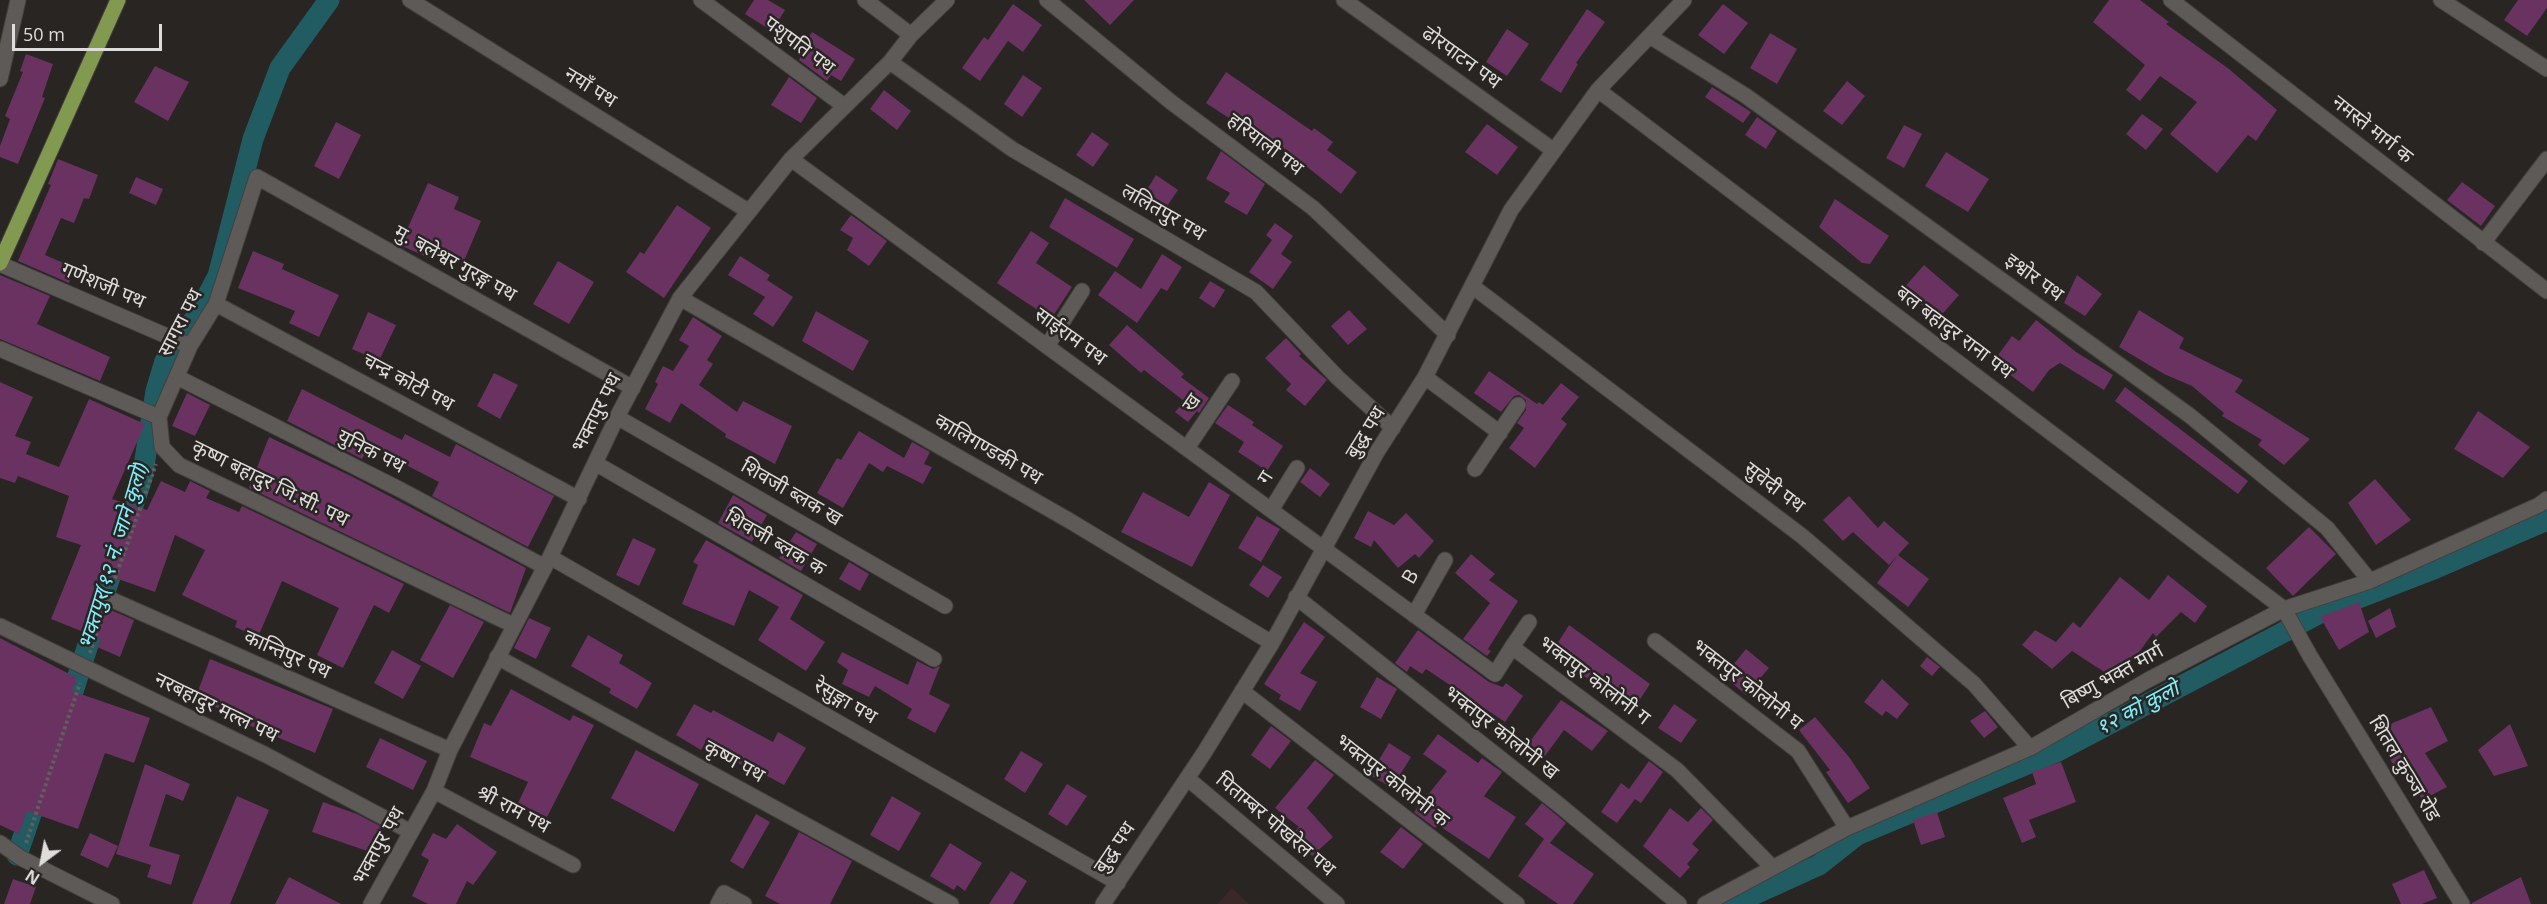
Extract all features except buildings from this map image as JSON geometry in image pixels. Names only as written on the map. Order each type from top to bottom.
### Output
[{"type":"main road","points":[[0,264],[118,0]]},
{"type":"street","points":[[0,79],[18,0]]},
{"type":"street","name":"नयाँ पथ","points":[[410,0],[748,211]]},
{"type":"street","name":"पशुपति पथ","points":[[701,0],[843,105]]},
{"type":"street","points":[[865,0],[911,35]]},
{"type":"street","name":"भक्तपुर पथ","points":[[370,904],[434,791],[450,750],[513,625],[548,562],[617,417],[680,298],[791,159],[834,117],[843,105],[890,62],[911,35],[947,0]]},
{"type":"street","name":"हरियाली पथ","points":[[1047,0],[1171,102],[1313,208],[1448,335]]},
{"type":"street","name":"ढोरपाटन पथ","points":[[1344,0],[1553,150]]},
{"type":"street","name":"बुद्ध पथ","points":[[1103,904],[1187,778],[1272,643],[1377,452],[1425,377],[1511,210],[1598,90],[1684,0]]},
{"type":"street","name":"नमस्ते मार्ग क","points":[[2171,0],[2547,291]]},
{"type":"street","points":[[2441,0],[2547,69]]},
{"type":"street","name":"इश्वोर पथ","points":[[1651,37],[1754,102],[2189,414],[2327,528],[2370,580]]},
{"type":"street","name":"ललितपुर पथ","points":[[890,62],[1012,149],[1256,292],[1338,378],[1393,428]]},
{"type":"street","name":"बल बहादुर राना पथ","points":[[1598,90],[2284,609]]},
{"type":"street","name":"साईराम पथ","points":[[791,159],[1325,550]]},
{"type":"street","points":[[2483,243],[2547,159]]},
{"type":"street","name":"सागरा पथ","points":[[154,415],[177,377],[183,343],[216,304],[257,177]]},
{"type":"street","name":"मु. बलेश्वर गुरङ्ग पथ","points":[[257,177],[633,388]]},
{"type":"street","name":"गणेशजी पथ","points":[[0,264],[183,343]]},
{"type":"street","name":"सुवेदी पथ","points":[[1472,285],[1802,536],[1974,684],[2030,748]]},
{"type":"street","points":[[1047,346],[1082,291]]},
{"type":"street","name":"कालिगण्डकी पथ","points":[[680,298],[1070,520],[1272,643]]},
{"type":"street","name":"चन्द्र कोटी पथ","points":[[216,304],[579,498]]},
{"type":"street","points":[[0,349],[154,415]]},
{"type":"street","name":"युनिक पथ","points":[[177,377],[548,562]]},
{"type":"street","points":[[1425,377],[1500,433]]},
{"type":"street","name":"ख","points":[[1187,448],[1232,381]]},
{"type":"street","points":[[1475,469],[1518,405]]},
{"type":"street","name":"कृष्ण बहादुर जि.सी. पथ","points":[[154,415],[162,447],[179,465],[513,625]]},
{"type":"street","name":"शिवजी ब्लक ख","points":[[617,417],[945,606]]},
{"type":"street","name":"शिवजी ब्लक क","points":[[596,463],[934,659]]},
{"type":"street","name":"ग","points":[[1271,510],[1297,468]]},
{"type":"street","name":"बिष्णु भक्त मार्ग","points":[[1708,903],[1847,828],[2030,748],[2148,680],[2284,609],[2370,580],[2539,505],[2547,499]]},
{"type":"street","name":"भक्तपुर कोलोनी ग","points":[[1325,550],[1495,674],[1512,647],[1677,770],[1772,867]]},
{"type":"street","name":"B","points":[[1414,615],[1445,560]]},
{"type":"street","name":"रेसुङ्गा पथ","points":[[548,562],[1118,883]]},
{"type":"street","name":"भक्तपुर कोलोनी ख","points":[[1296,597],[1549,797],[1679,904]]},
{"type":"street","name":"कान्तिपुर पथ","points":[[108,598],[450,750]]},
{"type":"street","name":"शितल कुञ्ज रोड","points":[[2284,609],[2310,656],[2462,904]]},
{"type":"street","points":[[1512,647],[1529,622]]},
{"type":"street","name":"नरबहादुर मल्ल पथ","points":[[0,627],[266,755],[411,831]]},
{"type":"street","name":"भक्तपुर कोलोनी घ","points":[[1655,641],[1798,751],[1847,828]]},
{"type":"street","name":"कृष्ण पथ","points":[[497,657],[951,904]]},
{"type":"street","name":"भक्तपुर कोलोनी क","points":[[1242,691],[1517,904]]},
{"type":"street","name":"पिताम्बर पोखरेल पथ","points":[[1187,778],[1337,904]]},
{"type":"street","name":"श्री राम पथ","points":[[434,791],[573,865]]},
{"type":"street","points":[[0,843],[21,858],[112,904]]},
{"type":"street","points":[[718,904],[724,893],[744,904]]},
{"type":"shaded area","points":[[1232,888],[1249,904],[1217,904]]},
{"type":"waterway","name":"भक्तपुर(१२ नं. जाने कुलो)","points":[[64,719],[142,478],[156,391],[165,361],[198,314],[218,276],[253,139],[280,68],[329,0]]},
{"type":"waterway","name":"१२ को कुलो","points":[[1733,904],[1819,865],[1857,835],[2056,752],[2320,613],[2431,570],[2547,520]]},
{"type":"waterway","name":"भक्तपुर(१२ नं. जाने कुलो)","points":[[17,855],[41,785]]}]
